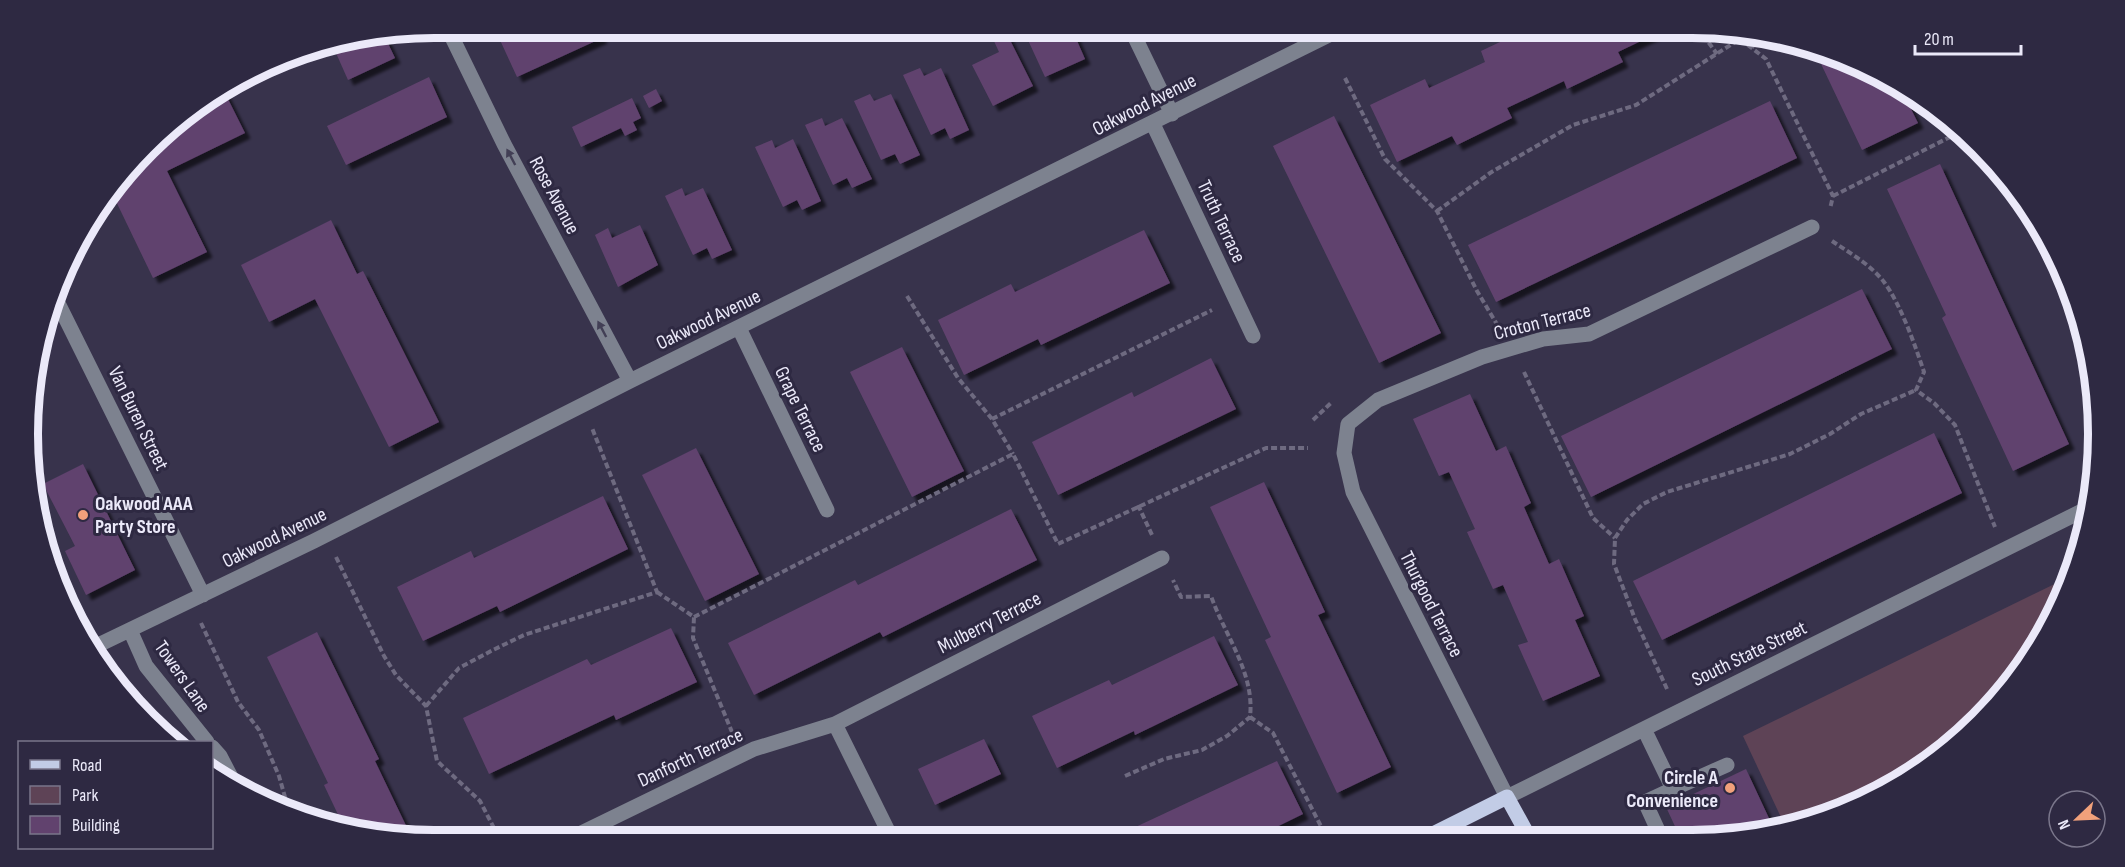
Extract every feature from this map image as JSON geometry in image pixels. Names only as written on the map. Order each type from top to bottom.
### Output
[{"type":"main road","points":[[1508,797],[1524,830]]},
{"type":"main road","name":"South State Street","points":[[1441,830],[1508,797]]},
{"type":"street","name":"Rose Avenue","points":[[452,38],[504,144],[630,381]]},
{"type":"street","points":[[1135,38],[1172,114]]},
{"type":"street","name":"Oakwood Avenue","points":[[99,645],[1153,124],[1312,38]]},
{"type":"street","name":"Truth Terrace","points":[[1153,124],[1253,336]]},
{"type":"street","name":"Croton Terrace","points":[[1348,423],[1378,400],[1482,357],[1543,339],[1589,334],[1812,227]]},
{"type":"street","name":"Van Buren Street","points":[[59,306],[197,598]]},
{"type":"street","name":"Grape Terrace","points":[[738,328],[826,510]]},
{"type":"street","name":"Thurgood Terrace","points":[[1348,423],[1344,453],[1353,492],[1508,797]]},
{"type":"street","name":"South State Street","points":[[1508,797],[2080,512]]},
{"type":"street","name":"Mulberry Terrace","points":[[835,724],[1162,558]]},
{"type":"street","name":"Towers Lane","points":[[130,630],[146,666],[206,741]]},
{"type":"street","points":[[835,724],[888,830]]},
{"type":"street","name":"Danforth Terrace","points":[[587,830],[740,755],[835,724]]},
{"type":"street","points":[[1644,729],[1673,789]]},
{"type":"street","points":[[213,748],[228,772]]},
{"type":"street","points":[[1659,830],[1645,802],[1727,765]]},
{"type":"path","points":[[1706,38],[1718,54]]},
{"type":"path","points":[[1437,211],[1490,173],[1573,125],[1636,105],[1738,40]]},
{"type":"path","points":[[1743,41],[1766,59],[1833,196],[1825,236]]},
{"type":"path","points":[[1752,48],[1754,43]]},
{"type":"path","points":[[1345,78],[1385,159],[1437,211],[1477,291],[1512,348],[1593,518],[1615,538]]},
{"type":"path","points":[[1833,196],[1953,136]]},
{"type":"path","points":[[1678,712],[1635,619],[1614,564],[1615,538],[1627,520],[1643,504],[1667,492],[1790,454],[1830,434],[1861,414],[1916,390],[1924,372],[1915,345],[1884,283],[1867,265],[1812,227]]},
{"type":"path","points":[[907,296],[958,378],[993,419],[1058,544],[1138,505],[1266,448],[1308,448]]},
{"type":"path","points":[[993,419],[1215,308]]},
{"type":"path","points":[[1916,390],[1934,403],[1955,425],[2005,550]]},
{"type":"path","points":[[582,405],[657,592],[694,616]]},
{"type":"path","points":[[694,616],[1013,454]]},
{"type":"path","points":[[1125,776],[1164,759],[1202,750],[1227,736],[1250,717],[1252,701],[1248,677],[1221,624],[1211,596],[1180,597],[1138,505]]},
{"type":"path","points":[[325,535],[384,656],[396,675],[426,706],[437,761],[480,801],[495,830]]},
{"type":"path","points":[[426,706],[459,668],[493,650],[524,635],[657,592]]},
{"type":"path","points":[[197,598],[238,702],[259,730],[279,776],[286,800]]},
{"type":"path","points":[[694,616],[693,638],[720,699],[740,755]]},
{"type":"path","points":[[1250,717],[1273,733],[1323,830]]},
{"type":"green space","points":[[2058,582],[2047,609],[2021,654],[1972,714],[1912,763],[1867,789],[1819,808],[1782,819],[1743,736]]},
{"type":"building","points":[[504,38],[602,38],[517,77],[500,40]]},
{"type":"building","points":[[1000,38],[1009,38],[1033,86],[993,106],[972,65],[999,52],[994,41]]},
{"type":"building","points":[[1027,38],[1076,38],[1085,59],[1045,77]]},
{"type":"building","points":[[1509,38],[1647,38],[1618,52],[1623,62],[1567,89],[1564,81],[1507,108],[1512,118],[1457,145],[1452,136],[1397,162],[1370,105],[1425,79],[1429,88],[1485,62],[1481,51]]},
{"type":"building","points":[[387,40],[395,58],[348,80],[335,50]]},
{"type":"building","points":[[1819,59],[1867,78],[1907,101],[1918,123],[1862,150]]},
{"type":"building","points":[[920,68],[924,76],[941,68],[969,130],[950,139],[945,128],[931,135],[903,75]]},
{"type":"building","points":[[429,77],[447,117],[346,165],[327,126]]},
{"type":"building","points":[[656,89],[662,101],[649,108],[643,96]]},
{"type":"building","points":[[870,94],[874,101],[891,94],[920,155],[900,164],[895,154],[881,160],[854,101]]},
{"type":"building","points":[[227,96],[245,133],[167,171],[207,252],[153,278],[115,198],[153,153],[192,119]]},
{"type":"building","points":[[632,98],[641,118],[633,122],[637,130],[625,136],[621,128],[581,147],[572,127]]},
{"type":"building","points":[[1770,101],[1797,158],[1496,302],[1468,245]]},
{"type":"building","points":[[1334,116],[1441,333],[1379,363],[1273,146]]},
{"type":"building","points":[[822,118],[825,126],[842,118],[872,179],[852,188],[847,178],[833,185],[805,125]]},
{"type":"building","points":[[793,139],[821,201],[802,210],[797,200],[783,207],[755,147],[772,140],[775,148]]},
{"type":"building","points":[[1940,164],[2069,444],[2013,471],[1942,318],[1946,315],[1887,189]]},
{"type":"building","points":[[682,188],[685,196],[703,188],[732,250],[712,259],[707,248],[693,255],[665,196]]},
{"type":"building","points":[[331,220],[357,274],[363,271],[439,422],[389,447],[315,299],[269,322],[241,265]]},
{"type":"building","points":[[640,225],[658,265],[618,287],[595,235],[608,228],[612,238]]},
{"type":"building","points":[[1144,230],[1170,283],[1041,345],[1038,339],[964,375],[938,320],[1011,284],[1015,292]]},
{"type":"building","points":[[1862,289],[1892,349],[1591,497],[1561,436]]},
{"type":"building","points":[[902,347],[964,471],[912,497],[850,372]]},
{"type":"building","points":[[1211,358],[1236,409],[1058,495],[1032,442],[1132,392],[1134,397]]},
{"type":"building","points":[[1470,394],[1496,451],[1506,446],[1531,503],[1524,507],[1549,564],[1559,559],[1584,616],[1575,620],[1600,676],[1543,701],[1518,645],[1528,642],[1503,585],[1493,589],[1467,532],[1475,529],[1449,472],[1439,476],[1413,419]]},
{"type":"building","points":[[1934,433],[1962,493],[1662,640],[1633,581]]},
{"type":"building","points":[[696,448],[759,574],[705,601],[642,475]]},
{"type":"building","name":"Oakwood AAA Party Store","points":[[83,464],[135,570],[86,595],[65,551],[75,546],[43,484]]},
{"type":"building","points":[[1264,482],[1325,612],[1318,615],[1391,767],[1337,793],[1265,640],[1271,637],[1210,507]]},
{"type":"building","points":[[603,496],[628,549],[500,612],[497,606],[423,641],[397,587],[471,551],[474,558]]},
{"type":"building","points":[[1011,509],[1037,560],[883,637],[880,632],[754,695],[728,643],[855,580],[858,585]]},
{"type":"building","points":[[671,628],[697,682],[616,720],[614,715],[489,774],[463,718],[587,659],[591,665]]},
{"type":"building","points":[[317,632],[379,759],[375,761],[408,829],[340,818],[324,785],[328,783],[267,657]]},
{"type":"building","points":[[1214,636],[1238,685],[1135,735],[1134,731],[1057,768],[1032,716],[1109,680],[1112,685]]},
{"type":"building","points":[[984,739],[1001,774],[935,805],[918,769]]},
{"type":"building","points":[[1277,761],[1303,814],[1270,830],[1129,830]]},
{"type":"building","name":"Circle A Convenience","points":[[1746,769],[1771,822],[1717,829],[1677,830],[1666,807]]},
{"type":"place","name":"Oakwood AAA Party Store","points":[[83,515]]},
{"type":"place","name":"Circle A Convenience","points":[[1730,788]]}]
